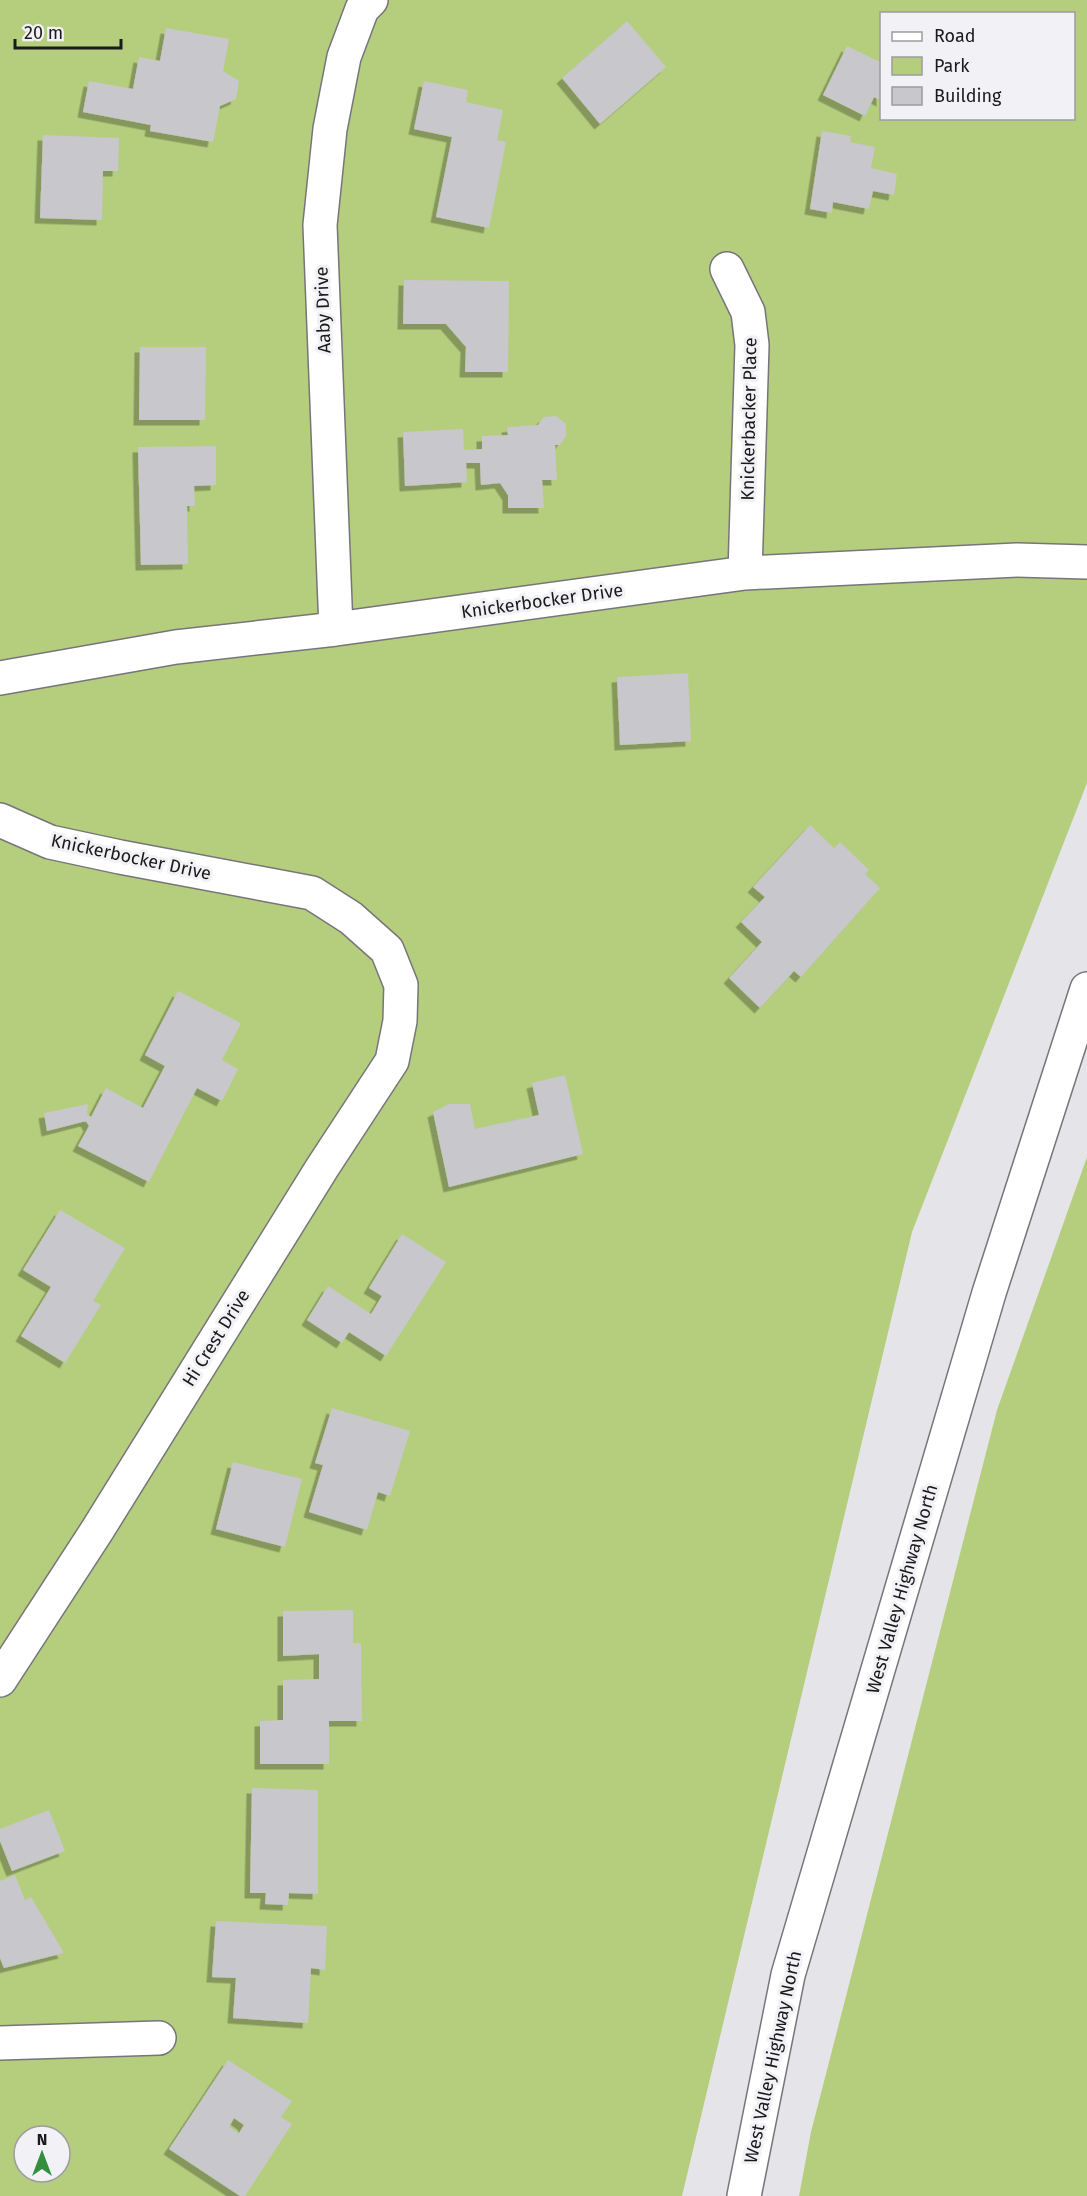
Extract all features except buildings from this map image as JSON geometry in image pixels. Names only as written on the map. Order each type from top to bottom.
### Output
[{"type":"street","name":"Aaby Drive","points":[[336,629],[320,225],[330,129],[344,57],[362,9],[371,0]]},
{"type":"street","name":"Knickerbacker Place","points":[[728,269],[748,312],[752,345],[745,573]]},
{"type":"street","name":"Knickerbocker Drive","points":[[0,678],[176,647],[336,629],[745,573],[1017,560],[1087,562]]},
{"type":"street","name":"Knickerbocker Drive","points":[[0,820],[50,842],[312,892],[351,918],[387,950],[401,985]]},
{"type":"street","name":"Hi Crest Drive","points":[[0,1680],[98,1529],[322,1168],[392,1061],[400,1021],[401,985]]},
{"type":"street","name":"West Valley Highway North","points":[[744,2196],[788,1976],[989,1293],[1087,990]]},
{"type":"street","points":[[0,2043],[159,2038]]},
{"type":"green space","points":[[0,0],[1087,0],[1087,783],[912,1232],[682,2196],[0,2196]]},
{"type":"green space","points":[[1087,1157],[1087,2196],[799,2196],[811,2132],[997,1410]]}]
